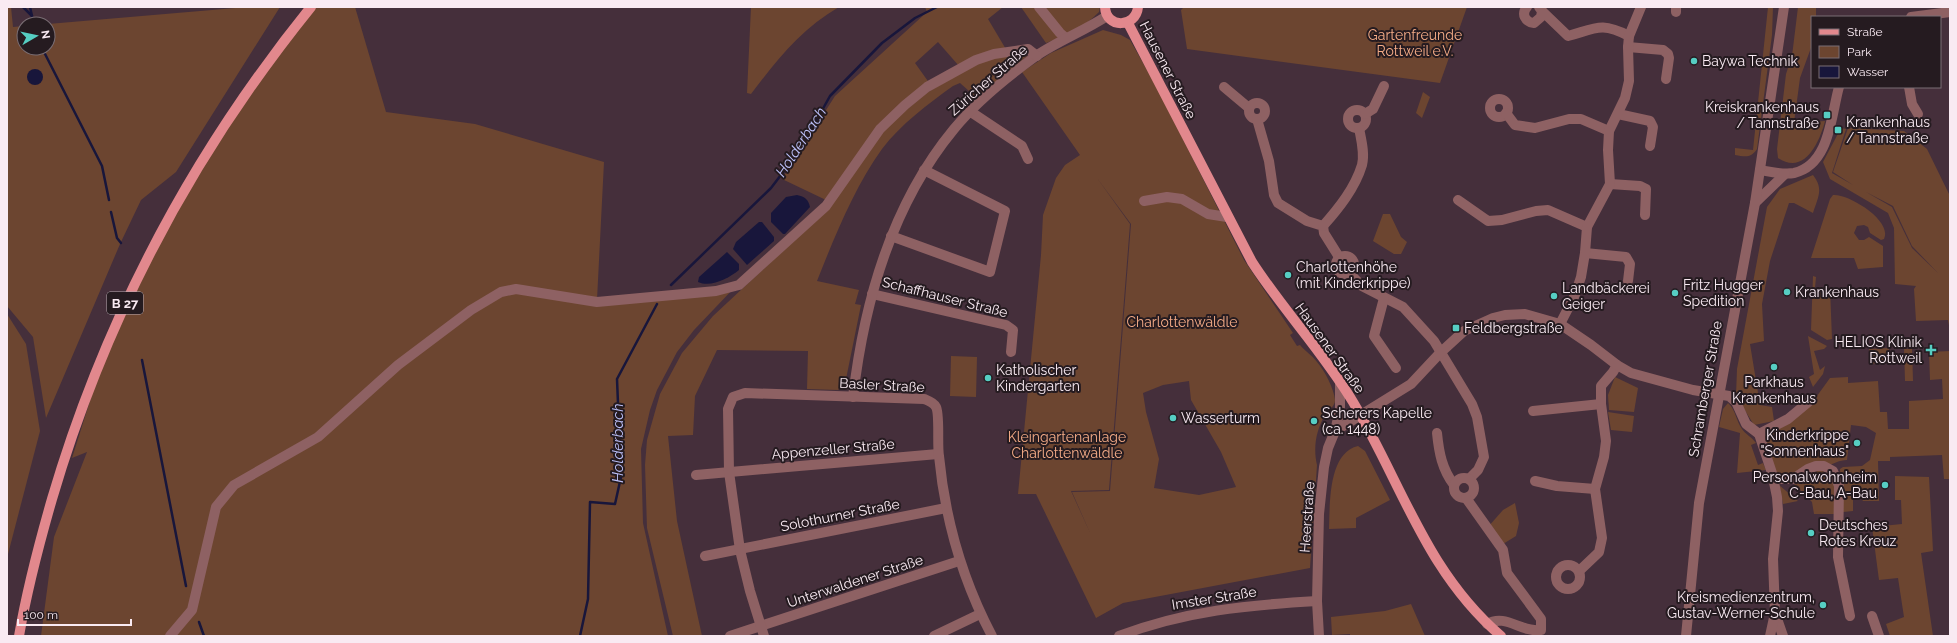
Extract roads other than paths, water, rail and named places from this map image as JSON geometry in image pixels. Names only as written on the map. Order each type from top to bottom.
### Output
[{"type":"main road","name":"B 27","points":[[19,636],[42,532],[64,459],[88,390],[123,307],[144,262],[200,162],[246,92],[311,7]]},
{"type":"main road","points":[[1106,12],[1117,23],[1128,23],[1135,17],[1138,7]]},
{"type":"main road","name":"Hausener Straße","points":[[1128,23],[1227,217],[1252,262],[1272,293],[1325,359],[1340,382],[1360,415],[1434,558],[1460,596],[1501,636]]},
{"type":"street","points":[[1039,7],[1060,33],[1066,38]]},
{"type":"street","points":[[1527,7],[1524,11],[1524,17],[1531,23],[1539,20],[1540,9]]},
{"type":"street","points":[[1560,324],[1575,295],[1581,277],[1587,227],[1610,184],[1608,150],[1609,131],[1625,98],[1629,81],[1629,36],[1641,7]]},
{"type":"street","name":"Schramberger Straße","points":[[1686,636],[1699,503],[1755,203],[1784,7]]},
{"type":"street","points":[[1540,9],[1568,36],[1602,26],[1615,29],[1629,36]]},
{"type":"street","name":"Züricher Straße","points":[[853,397],[872,294],[901,211],[924,170],[954,128],[1009,77],[1036,56],[1066,38],[1087,29],[1106,12]]},
{"type":"street","points":[[1919,16],[1950,12]]},
{"type":"street","points":[[1628,47],[1663,50],[1668,54],[1669,58],[1666,79]]},
{"type":"street","points":[[170,636],[192,610],[216,507],[234,485],[318,437],[398,364],[471,310],[501,292],[516,289],[597,302],[709,292],[739,285],[826,206],[880,129],[927,88],[976,60],[994,54],[1028,49],[1036,56]]},
{"type":"street","points":[[1365,114],[1373,109],[1384,86]]},
{"type":"street","points":[[1224,87],[1249,108],[1250,116],[1257,119],[1269,161],[1274,195],[1278,203],[1306,220],[1323,226]]},
{"type":"street","points":[[1760,170],[1784,174],[1804,169],[1812,162],[1821,152],[1826,141],[1839,88]]},
{"type":"street","points":[[1909,88],[1912,104],[1918,114]]},
{"type":"street","points":[[1359,128],[1351,125],[1348,120],[1350,114],[1357,110],[1365,114]]},
{"type":"street","points":[[971,112],[1022,146],[1028,159]]},
{"type":"street","points":[[1506,113],[1514,125],[1535,128],[1569,119],[1581,119],[1609,131]]},
{"type":"street","points":[[1359,128],[1366,122],[1365,114]]},
{"type":"street","points":[[1618,114],[1650,121],[1653,127],[1650,146]]},
{"type":"street","points":[[1359,128],[1362,146],[1362,164],[1344,202],[1323,226],[1324,233],[1339,257],[1345,256],[1352,260],[1353,268],[1349,273],[1362,286],[1403,307],[1434,342],[1472,404],[1477,417],[1484,457],[1478,470],[1469,478],[1460,478],[1454,485]]},
{"type":"street","points":[[891,236],[990,272],[1005,211],[924,170]]},
{"type":"street","points":[[1755,203],[1784,174]]},
{"type":"street","points":[[1610,184],[1640,186],[1646,190],[1646,215]]},
{"type":"street","points":[[1144,201],[1166,197],[1182,199],[1208,214],[1227,217]]},
{"type":"street","points":[[1458,200],[1488,221],[1502,220],[1536,210],[1548,210],[1587,227]]},
{"type":"street","points":[[1585,253],[1626,257],[1630,264],[1628,281]]},
{"type":"street","name":"Schaffhauser Straße","points":[[872,294],[1006,325],[1013,330],[1010,352]]},
{"type":"street","points":[[1384,298],[1374,336],[1396,368]]},
{"type":"street","points":[[1335,431],[1411,384],[1440,353],[1464,331],[1480,323],[1505,315],[1525,314],[1560,324],[1617,365],[1631,373],[1693,390],[1733,398],[1746,424],[1759,434],[1773,479],[1778,511],[1773,559],[1775,613],[1770,636]]},
{"type":"street","points":[[1579,571],[1599,552],[1602,538],[1595,489],[1604,457],[1606,440],[1600,404],[1600,386],[1614,372],[1617,365]]},
{"type":"street","name":"Heerstraße","points":[[1319,636],[1317,601],[1320,514],[1324,467],[1328,448],[1335,431],[1340,410],[1340,382]]},
{"type":"street","name":"Basler Straße","points":[[762,631],[740,550],[729,472],[728,409],[734,397],[745,393],[924,399],[932,402],[937,408],[938,454],[946,508],[959,561],[969,589],[992,636]]},
{"type":"street","points":[[1759,434],[1788,419],[1812,399]]},
{"type":"street","points":[[1532,411],[1600,404]]},
{"type":"street","points":[[1436,433],[1439,454],[1446,475],[1454,485],[1454,491],[1458,496],[1466,498],[1503,550],[1507,573],[1541,620],[1541,630],[1528,630],[1508,621],[1492,620],[1487,624]]},
{"type":"street","name":"Appenzeller Straße","points":[[729,472],[938,454]]},
{"type":"street","points":[[1773,479],[1793,479],[1808,469],[1816,466],[1824,466],[1833,471],[1839,486],[1838,557],[1850,616]]},
{"type":"street","points":[[696,475],[729,472]]},
{"type":"street","points":[[1466,498],[1472,494],[1474,487],[1469,478]]},
{"type":"street","points":[[1535,481],[1557,486],[1595,489]]},
{"type":"street","name":"Solothurner Straße","points":[[740,550],[946,508]]},
{"type":"street","points":[[705,556],[740,550]]},
{"type":"street","name":"Unterwaldener Straße","points":[[762,631],[959,561]]},
{"type":"street","name":"Imster Straße","points":[[1119,636],[1151,624],[1188,615],[1260,604],[1317,601]]},
{"type":"street","points":[[1775,613],[1783,636]]},
{"type":"street","points":[[934,636],[980,614]]},
{"type":"street","points":[[1872,616],[1879,636]]},
{"type":"street","points":[[730,636],[762,631]]},
{"type":"water","points":[[32,69],[38,69],[43,74],[41,83],[38,85],[32,85],[27,80],[27,74]]},
{"type":"water","points":[[797,195],[806,199],[810,207],[785,234],[783,234],[771,222],[771,213],[786,197]]},
{"type":"water","points":[[759,222],[762,222],[774,237],[774,241],[747,265],[733,249],[736,242]]},
{"type":"water","points":[[727,252],[739,264],[739,270],[725,279],[714,283],[703,284],[698,282],[699,277]]},
{"type":"waterway","points":[[23,7],[32,16]]},
{"type":"waterway","points":[[30,7],[32,16]]},
{"type":"waterway","name":"Holderbach","points":[[671,285],[771,188],[800,150],[830,96],[882,43],[915,18],[937,7]]},
{"type":"waterway","points":[[46,56],[102,166],[109,200]]},
{"type":"waterway","points":[[111,212],[117,238],[121,243]]},
{"type":"waterway","name":"Holderbach","points":[[580,636],[588,599],[590,502],[615,504],[621,477],[617,379],[657,304]]},
{"type":"waterway","points":[[142,360],[186,586]]},
{"type":"waterway","points":[[199,622],[204,636]]},
{"type":"place","name":"Baywa Technik","points":[[1694,61]]},
{"type":"place","name":"Kreiskrankenhaus / Tannstraße","points":[[1827,115]]},
{"type":"place","name":"Krankenhaus / Tannstraße","points":[[1838,130]]},
{"type":"place","name":"Charlottenhöhe (mit Kinderkrippe)","points":[[1288,275]]},
{"type":"place","name":"Krankenhaus","points":[[1787,292]]},
{"type":"place","name":"Fritz Hugger Spedition","points":[[1675,293]]},
{"type":"place","name":"Landbäckerei Geiger","points":[[1554,296]]},
{"type":"place","name":"Feldbergstraße","points":[[1456,328]]},
{"type":"place","name":"HELIOS Klinik Rottweil","points":[[1931,350]]},
{"type":"place","name":"Parkhaus Krankenhaus","points":[[1774,367]]},
{"type":"place","name":"Katholischer Kindergarten","points":[[988,378]]},
{"type":"place","name":"Wasserturm","points":[[1173,418]]},
{"type":"place","name":"Scherers Kapelle (ca. 1448)","points":[[1314,421]]},
{"type":"place","name":"Kinderkrippe \"Sonnenhaus\"","points":[[1857,443]]},
{"type":"place","name":"Personalwohnheim C-Bau, A-Bau","points":[[1885,485]]},
{"type":"place","name":"Deutsches Rotes Kreuz","points":[[1811,533]]},
{"type":"place","name":"Kreismedienzentrum, Gustav-Werner-Schule","points":[[1823,605]]},
{"type":"park label","name":"Gartenfreunde Rottweil e.V.","points":[[1415,44]]},
{"type":"park label","name":"Charlottenwäldle","points":[[1182,322]]},
{"type":"park label","name":"Kleingartenanlage Charlottenwäldle","points":[[1067,446]]}]
